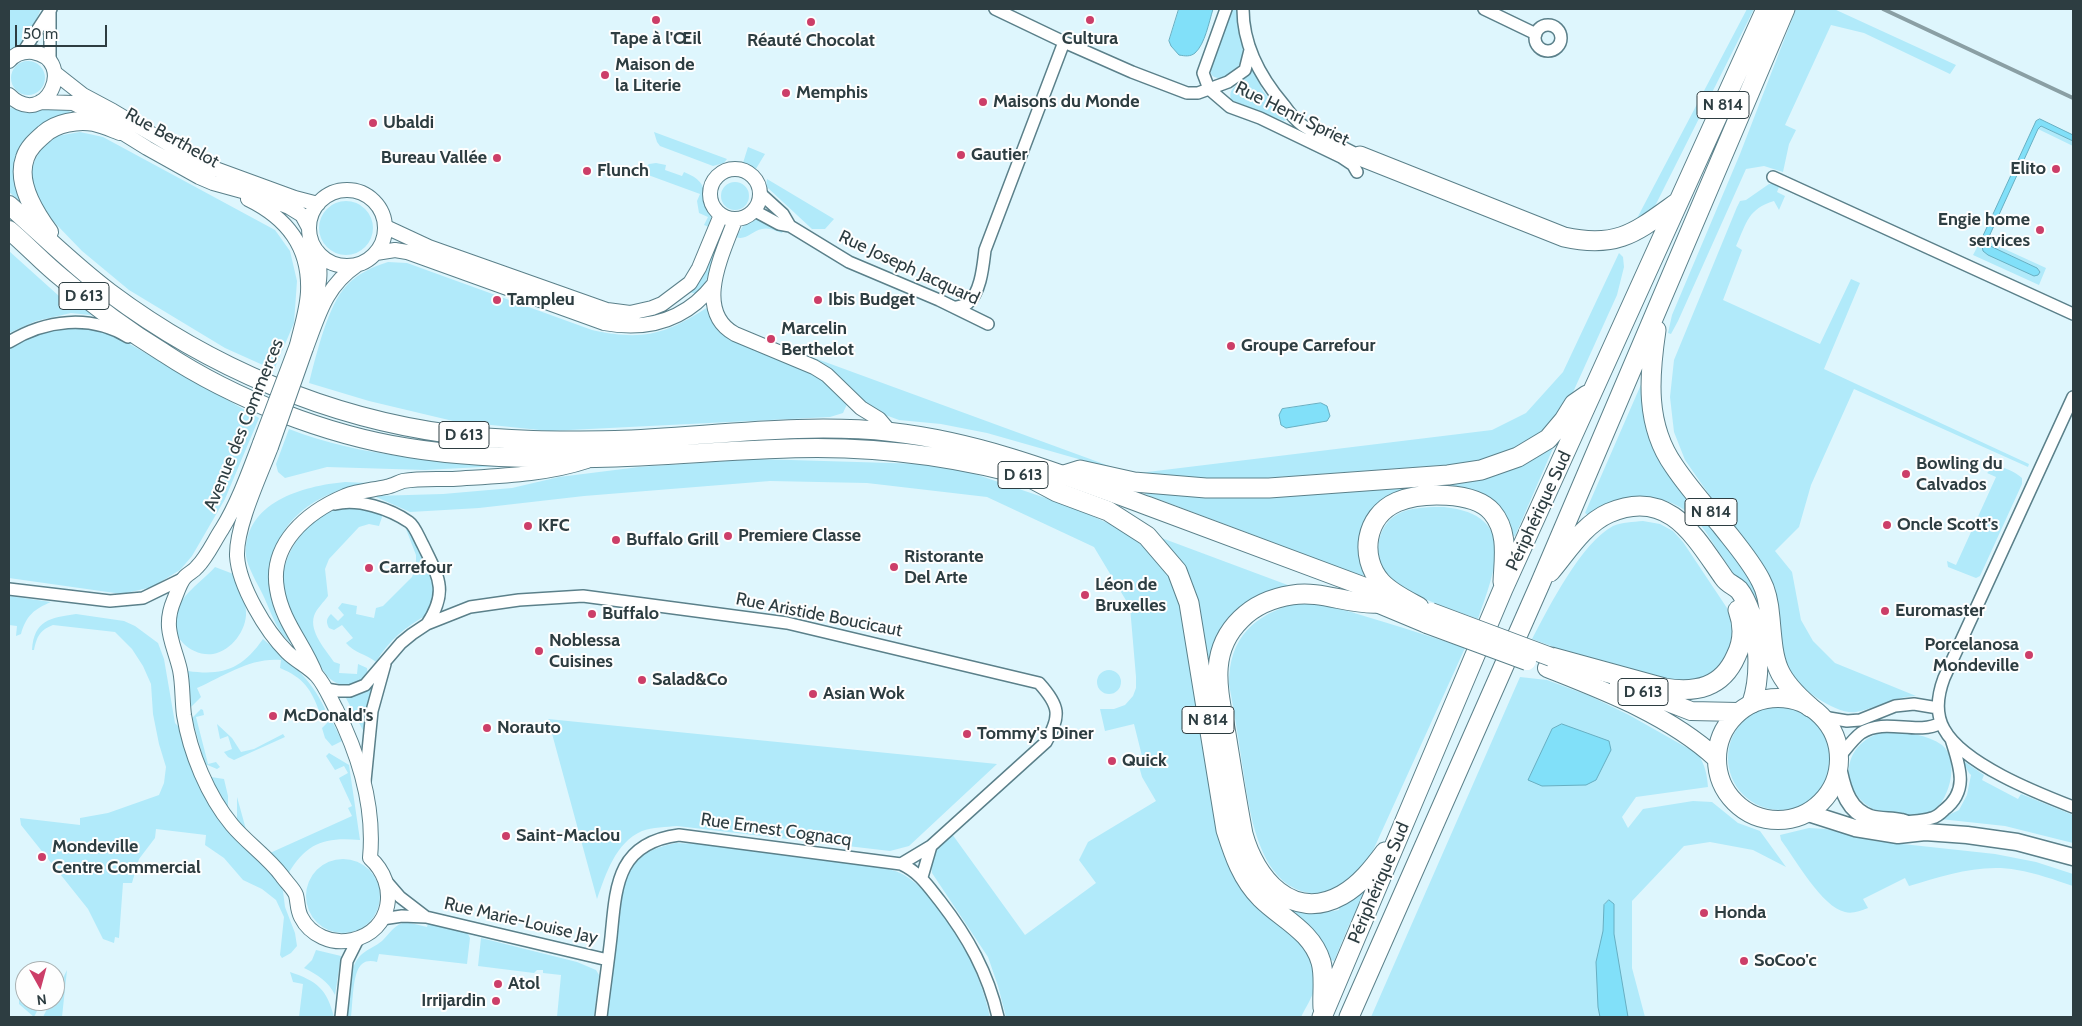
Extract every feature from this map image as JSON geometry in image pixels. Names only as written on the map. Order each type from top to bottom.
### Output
[{"type":"highway","name":"Périphérique Sud","points":[[1323,1017],[1503,589],[1766,9]]},
{"type":"highway","name":"Périphérique Sud","points":[[1349,1017],[1540,584],[1785,9]]},
{"type":"highway","points":[[1358,164],[1564,237],[1586,242],[1603,241],[1636,231],[1679,201]]},
{"type":"highway","name":"N 814","points":[[1660,305],[1651,363],[1650,388],[1652,410],[1658,433],[1674,466],[1735,543],[1759,577],[1767,597],[1776,667],[1792,692],[1817,712]]},
{"type":"highway","name":"N 814","points":[[1064,475],[1080,470],[1134,482],[1206,488],[1269,488],[1448,476],[1481,470],[1518,457],[1548,439],[1564,420],[1574,404],[1592,392]]},
{"type":"highway","name":"N 814","points":[[1027,476],[1057,492],[1108,511],[1147,536],[1177,571],[1189,603],[1226,830],[1234,856],[1247,881],[1261,898],[1300,929],[1311,941],[1321,963],[1323,1017]]},
{"type":"highway","name":"N 814","points":[[1426,614],[1382,583],[1370,564],[1368,554],[1371,528],[1386,508],[1398,502],[1431,496],[1464,498],[1479,502],[1492,512],[1500,525],[1505,546],[1503,589]]},
{"type":"highway","name":"N 814","points":[[1540,584],[1594,522],[1607,514],[1633,507],[1662,511],[1680,520],[1694,536],[1728,584],[1730,594],[1741,616],[1741,646],[1731,667],[1714,682],[1692,690],[1664,688],[1549,662]]},
{"type":"highway","name":"N 814","points":[[1728,584],[1738,589],[1741,594],[1750,613],[1755,633],[1758,676],[1756,692],[1745,708]]},
{"type":"highway","name":"N 814","points":[[1378,603],[1362,604],[1330,596],[1292,595],[1255,607],[1232,628],[1226,638],[1220,653],[1218,682],[1245,843],[1255,866],[1273,888],[1286,897],[1299,902],[1312,904],[1333,900],[1355,886],[1372,869],[1402,829]]},
{"type":"main road","points":[[78,267],[48,230],[27,195],[23,171],[24,158],[34,143],[55,127],[94,122],[120,131]]},
{"type":"main road","name":"D 613","points":[[9,205],[109,292],[179,340],[256,379],[306,398],[376,420],[450,434],[534,441],[618,440],[823,429],[890,432],[981,449],[1064,475],[1549,662],[1691,710],[1701,712],[1745,708]]},
{"type":"main road","name":"D 613","points":[[9,230],[61,278],[107,314],[164,354],[249,398],[302,420],[379,442],[408,448],[480,455],[596,458],[759,450],[860,449],[948,458],[1074,489],[1378,603],[1426,614]]},
{"type":"main road","name":"D 613","points":[[1549,662],[1678,730],[1716,758]]},
{"type":"main road","points":[[1840,764],[1831,792],[1820,805],[1808,813],[1786,821],[1763,819],[1744,811],[1726,793],[1718,774],[1716,758],[1719,741],[1727,725],[1745,708],[1776,698],[1787,698],[1817,712],[1835,736],[1840,764],[1843,789],[1850,803],[1859,813],[1871,818],[1901,822],[1925,832]]},
{"type":"main road","points":[[1808,813],[1855,828],[1898,835],[1925,832],[1967,835],[2017,842],[2073,857]]},
{"type":"street","points":[[995,9],[1132,72],[1187,93],[1198,93],[1228,82],[1245,70],[1250,50]]},
{"type":"street","points":[[1209,89],[1203,73],[1226,9]]},
{"type":"street","name":"Rue Henri Spriet","points":[[1243,9],[1243,29],[1250,50],[1257,68],[1270,90],[1301,124],[1358,164]]},
{"type":"street","points":[[1484,9],[1536,34]]},
{"type":"street","points":[[9,61],[22,52],[51,10]]},
{"type":"street","points":[[40,102],[51,93],[55,80],[51,10]]},
{"type":"street","points":[[956,308],[967,304],[974,296],[986,250],[1064,42]]},
{"type":"street","name":"Rue Berthelot","points":[[22,52],[38,53],[83,95],[113,110],[202,164],[295,198],[318,204]]},
{"type":"street","name":"Rue Henri Spriet","points":[[1209,89],[1230,107],[1260,118],[1353,165],[1358,164]]},
{"type":"street","name":"Rue Berthelot","points":[[9,95],[14,100],[27,105],[40,102],[73,103],[154,152],[213,183],[264,197],[289,208],[302,215],[309,228]]},
{"type":"street","points":[[733,168],[749,172],[760,186],[761,194],[755,211],[748,216],[735,220],[721,215],[713,207],[710,190],[715,179],[725,171],[733,168]]},
{"type":"street","points":[[1773,176],[2073,314]]},
{"type":"street","points":[[213,183],[262,206],[279,218],[288,227],[300,247],[306,267],[308,294],[302,347]]},
{"type":"street","points":[[344,190],[356,191],[368,196],[378,205],[386,227],[382,245],[376,253],[358,265],[350,266],[334,264],[321,256],[311,239],[309,228],[311,215],[318,204],[334,193],[344,190]]},
{"type":"street","name":"Rue Joseph Jacquard","points":[[761,194],[783,214],[790,226]]},
{"type":"street","name":"Rue Joseph Jacquard","points":[[755,211],[780,224],[790,226],[849,262],[956,308],[988,324]]},
{"type":"street","points":[[386,227],[429,247],[607,310],[630,313],[662,304],[690,283],[699,268],[721,215]]},
{"type":"street","points":[[735,220],[716,271],[714,284],[713,302],[721,322],[728,330],[814,367],[826,375],[861,408],[879,419],[890,432]]},
{"type":"street","name":"Avenue des Commerces","points":[[316,249],[319,261],[320,282],[302,347],[265,445],[245,515],[237,557],[253,606],[277,641],[288,653],[316,675],[326,689],[351,739],[365,782],[371,844],[370,858],[378,865],[387,882]]},
{"type":"street","points":[[376,253],[395,250],[407,252],[604,323],[623,327],[659,324],[670,319],[704,296],[714,284]]},
{"type":"street","name":"Avenue des Commerces","points":[[302,347],[330,290],[348,271],[358,265]]},
{"type":"street","points":[[9,342],[24,332],[52,323],[79,321],[102,326],[123,334],[147,348],[164,354]]},
{"type":"street","points":[[1901,822],[1933,818],[1956,799],[1960,789],[1959,765],[1951,739],[1941,723],[1938,708],[1940,686],[2073,397]]},
{"type":"street","name":"Avenue des Commerces","points":[[265,445],[223,527],[197,568],[184,578],[173,602],[168,625],[180,669],[184,716],[195,758],[219,807],[232,825],[279,872],[296,895],[301,917],[314,932],[330,940],[339,942],[358,939]]},
{"type":"street","points":[[316,675],[305,651],[287,621],[276,588],[276,574],[282,548],[290,535],[304,521],[324,506],[346,496],[404,481],[490,477],[568,468],[596,458]]},
{"type":"street","points":[[324,506],[343,502],[364,503],[411,523],[438,575],[441,587],[436,611],[428,624]]},
{"type":"street","points":[[9,589],[110,602],[143,598],[184,578]]},
{"type":"street","name":"Rue Aristide Boucicaut","points":[[326,689],[338,691],[360,688],[370,680],[401,644],[428,624],[470,607],[562,597],[604,597],[794,624],[1039,683],[1052,699],[1057,711],[1056,724],[1046,742],[931,846],[901,864]]},
{"type":"street","name":"Rue Aristide Boucicaut","points":[[365,782],[372,710],[386,660]]},
{"type":"street","points":[[1817,712],[1847,721],[1860,720],[1895,706],[1914,704],[1938,708]]},
{"type":"street","points":[[1840,764],[1860,734],[1872,728],[1884,726],[1925,728],[1934,727],[1941,723]]},
{"type":"street","points":[[1951,739],[1992,770],[2022,786],[2073,807]]},
{"type":"street","name":"Rue Ernest Cognacq","points":[[601,1017],[619,879],[624,867],[636,851],[656,840],[679,835],[901,864],[912,869],[922,878],[960,927],[990,985],[998,1017]]},
{"type":"street","points":[[922,878],[931,846]]},
{"type":"street","points":[[341,1017],[347,961],[358,939],[375,928],[382,919],[388,900],[387,882]]},
{"type":"street","name":"Rue Marie-Louise Jay","points":[[387,882],[400,898],[426,917]]},
{"type":"street","name":"Rue Marie-Louise Jay","points":[[382,919],[402,916],[426,917],[608,960]]},
{"type":"shaded area","points":[[9,9],[40,9],[40,11],[28,40],[9,50]]},
{"type":"shaded area","points":[[1179,9],[1213,9],[1201,44],[1195,53],[1189,56],[1179,55],[1169,41]]},
{"type":"shaded area","points":[[1230,9],[1238,9],[1243,53],[1237,68],[1231,74],[1223,78],[1216,78],[1210,70]]},
{"type":"shaded area","points":[[1747,9],[1754,9],[1655,206],[1634,224]]},
{"type":"shaded area","points":[[1796,9],[1834,9],[1956,65],[1950,74],[1864,33],[1831,25],[1785,125],[1796,130],[1789,144],[1783,172],[1764,166],[1746,169],[1678,321],[1671,334],[1668,333],[1672,315],[1740,154]]},
{"type":"shaded area","points":[[28,61],[40,66],[45,78],[40,90],[28,95],[16,90],[11,78],[16,66]]},
{"type":"shaded area","points":[[1253,70],[1263,91],[1286,120],[1284,121],[1231,100],[1230,95],[1233,88]]},
{"type":"shaded area","points":[[9,107],[27,113],[56,107],[84,116],[53,120],[39,126],[22,143],[16,165],[16,177],[22,203],[9,192]]},
{"type":"shaded area","points":[[2040,119],[2073,135],[2073,141],[2041,126],[2038,129],[1987,241],[1988,245],[2037,268],[2040,272],[2034,276],[1988,255],[1983,251],[1981,240],[2036,121]]},
{"type":"shaded area","points":[[2041,126],[2073,141],[2073,146],[2038,129]]},
{"type":"shaded area","points":[[80,132],[103,137],[275,230],[290,251],[297,281],[294,323],[274,370],[225,348],[129,290],[82,251],[53,221],[37,197],[30,175],[35,160],[42,148],[57,136]]},
{"type":"shaded area","points":[[654,132],[727,159],[724,163],[713,166],[660,146]]},
{"type":"shaded area","points":[[748,147],[765,154],[754,172],[742,166]]},
{"type":"shaded area","points":[[649,164],[666,165],[665,170],[682,176],[684,172],[700,182],[703,187],[707,208],[711,214],[711,228],[704,225],[708,217],[699,213],[697,201],[700,194],[640,172]]},
{"type":"shaded area","points":[[767,179],[834,219],[825,229],[812,229],[766,186]]},
{"type":"shaded area","points":[[735,182],[745,186],[749,196],[745,206],[735,210],[725,206],[721,196],[725,186]]},
{"type":"shaded area","points":[[1769,184],[1779,187],[1777,192],[1785,196],[1779,210],[1774,201],[1765,204],[1749,217],[1736,246],[1742,250],[1723,300],[1820,344],[1851,279],[1860,283],[1824,369],[2029,464],[2028,467],[1854,389],[1811,485],[1799,527],[1775,551],[1792,572],[1801,620],[1813,641],[1835,663],[1916,696],[1900,698],[1856,712],[1839,709],[1820,700],[1789,676],[1758,565],[1685,460],[1674,432],[1670,397],[1674,360],[1740,201],[1746,200]]},
{"type":"shaded area","points":[[346,201],[356,203],[365,209],[371,218],[373,228],[371,238],[365,247],[356,253],[346,255],[336,253],[327,247],[321,238],[319,228],[321,218],[327,209],[336,203]]},
{"type":"shaded area","points":[[755,220],[767,221],[783,231],[782,233],[765,229],[758,230],[743,238],[736,237],[743,226]]},
{"type":"shaded area","points":[[716,235],[723,238],[703,288],[697,294],[689,292]]},
{"type":"shaded area","points":[[1981,240],[1981,246],[2037,268],[1988,245],[1987,241],[2046,268],[2039,285],[1973,255]]},
{"type":"shaded area","points":[[9,251],[69,305],[76,299],[100,316],[71,313],[36,321],[9,333]]},
{"type":"shaded area","points":[[1619,253],[1623,257],[1624,267],[1617,295],[1574,390],[1561,414],[1549,429],[1503,455],[1473,463],[1265,478],[1223,479],[1131,474],[1492,430],[1526,413],[1563,372]]},
{"type":"shaded area","points":[[388,262],[407,263],[592,330],[610,333],[639,335],[653,333],[679,324],[708,307],[719,323],[825,378],[848,402],[843,413],[830,417],[549,431],[453,421],[369,401],[309,383],[328,317],[340,294],[347,285],[361,274]]},
{"type":"shaded area","points":[[77,326],[114,335],[259,418],[225,499],[192,556],[180,570],[152,587],[122,594],[9,578],[9,348],[30,334]]},
{"type":"shaded area","points":[[746,333],[1131,474],[987,433],[941,424],[899,420],[864,405],[840,378]]},
{"type":"shaded area","points":[[1643,380],[1647,413],[1757,585],[1766,626],[1740,583],[1699,523],[1687,512],[1674,504],[1660,499],[1645,497],[1616,501],[1588,515],[1585,513]]},
{"type":"shaded area","points":[[1321,403],[1327,406],[1330,416],[1327,421],[1286,428],[1281,425],[1279,415],[1282,409]]},
{"type":"shaded area","points":[[289,429],[317,439],[374,452],[460,462],[519,465],[425,470],[327,467],[285,478],[278,472],[276,464]]},
{"type":"shaded area","points":[[1554,446],[1515,536],[1513,536],[1510,527],[1495,506],[1381,503],[1364,575],[1359,576],[1144,492],[1207,496],[1407,484]]},
{"type":"shaded area","points":[[757,459],[924,464],[972,473],[1072,507],[1123,530],[1155,556],[1173,579],[1266,914],[1301,945],[1309,954],[1314,964],[1317,974],[1316,985],[1301,1017],[1006,1017],[988,957],[932,873],[932,860],[936,851],[952,834],[1025,935],[1096,883],[1079,860],[1088,842],[1156,801],[1142,777],[1137,759],[1142,756],[1134,724],[1105,731],[1100,709],[1114,709],[1125,705],[1133,696],[1136,688],[1136,677],[1130,607],[1094,547],[987,497],[867,483],[770,481],[584,496],[479,508],[410,512],[374,496],[443,494],[512,488],[559,477],[639,467]]},
{"type":"shaded area","points":[[1994,466],[2005,468],[2016,474],[2022,478],[2022,484],[1980,576],[1976,578],[1948,567],[1947,561],[1956,565],[1996,477],[1987,473]]},
{"type":"shaded area","points":[[345,482],[368,483],[349,487],[331,494],[314,502],[300,513],[288,526],[279,541],[273,559],[271,598],[280,624],[295,646],[279,630],[250,570],[246,556],[248,537],[254,522],[265,510],[279,500],[311,488]]},
{"type":"shaded area","points":[[360,507],[383,514],[379,526],[369,524],[359,527],[329,559],[325,569],[328,596],[316,611],[313,622],[316,634],[323,646],[334,662],[340,664],[339,673],[357,674],[358,664],[367,668],[368,677],[360,682],[342,685],[330,679],[304,641],[289,610],[282,584],[287,559],[293,546],[309,526],[333,511]]},
{"type":"shaded area","points":[[1444,507],[1468,512],[1483,521],[1492,533],[1495,548],[1494,564],[1478,619],[1435,603],[1404,588],[1386,574],[1381,565],[1378,544],[1386,525],[1393,517],[1412,509]]},
{"type":"shaded area","points":[[1643,521],[1660,524],[1673,531],[1683,542],[1729,611],[1735,628],[1733,645],[1717,673],[1687,685],[1554,650],[1554,647],[1532,639],[1567,577],[1589,546],[1601,534],[1613,526]]},
{"type":"shaded area","points":[[408,528],[429,564],[435,579],[435,593],[429,614],[399,634],[376,662],[346,643],[353,638],[342,625],[334,630],[329,628],[327,621],[331,614],[338,621],[344,615],[338,608],[342,603],[357,606],[356,614],[374,618],[376,608],[383,606],[412,577],[416,566],[416,555],[406,529]]},
{"type":"shaded area","points":[[1159,537],[1293,587],[1261,598],[1212,678],[1199,608],[1189,575]]},
{"type":"shaded area","points":[[215,567],[236,575],[245,603],[246,619],[241,632],[232,644],[220,652],[205,654],[190,649],[184,644],[176,632],[174,624],[178,609],[186,595]]},
{"type":"shaded area","points":[[9,596],[51,602],[40,607],[32,614],[25,622],[21,634],[16,636],[17,626],[9,625]]},
{"type":"shaded area","points":[[1297,603],[1320,605],[1352,612],[1465,648],[1371,855],[1353,877],[1345,883],[1329,892],[1320,893],[1310,893],[1292,887],[1278,875],[1258,841],[1248,800],[1229,684],[1230,668],[1234,653],[1239,641],[1247,630],[1268,614]]},
{"type":"shaded area","points":[[76,614],[124,621],[135,626],[158,643],[164,659],[175,723],[184,732],[193,762],[274,875],[283,891],[285,907],[295,933],[297,946],[291,953],[282,958],[280,955],[284,917],[276,900],[262,889],[243,880],[224,858],[205,845],[206,835],[156,829],[155,838],[139,859],[132,883],[123,883],[119,938],[115,937],[114,943],[103,939],[88,909],[21,825],[20,818],[80,825],[80,818],[108,813],[159,795],[164,783],[166,767],[153,714],[151,684],[143,666],[132,649],[115,632],[53,625],[40,634],[34,650],[32,650],[33,640],[40,626],[51,619]]},
{"type":"shaded area","points":[[263,639],[290,662],[306,679],[325,709],[323,713],[320,713],[306,685],[295,676],[280,668],[281,660],[259,661],[248,664],[197,688],[201,697],[191,707],[188,671],[212,672],[231,668],[247,657]]},
{"type":"shaded area","points":[[1109,670],[1118,673],[1121,682],[1118,691],[1109,694],[1100,691],[1097,682],[1100,673]]},
{"type":"shaded area","points":[[1520,677],[1547,680],[1590,696],[1629,715],[1698,754],[1705,770],[1708,787],[1636,797],[1622,817],[1628,828],[1643,809],[1693,801],[1712,802],[1738,823],[1760,831],[1786,867],[1753,850],[1710,842],[1684,846],[1632,901],[1632,968],[1645,1017],[1371,1017]]},
{"type":"shaded area","points":[[375,683],[366,736],[346,698],[365,691]]},
{"type":"shaded area","points":[[1780,706],[1800,710],[1817,721],[1828,738],[1832,758],[1828,778],[1817,795],[1800,806],[1780,810],[1760,806],[1743,795],[1732,778],[1728,758],[1732,738],[1743,721],[1760,710]]},
{"type":"shaded area","points":[[201,709],[204,715],[196,717],[208,764],[216,762],[220,767],[217,769],[205,764],[192,718]]},
{"type":"shaded area","points":[[331,719],[342,741],[332,746],[325,738],[322,728]]},
{"type":"shaded area","points":[[548,719],[997,764],[909,846],[890,851],[677,826],[642,831],[633,836],[618,851],[608,870],[597,899]]},
{"type":"shaded area","points":[[217,724],[232,738],[241,752],[254,749],[283,734],[285,737],[234,760],[224,752],[232,749],[228,736],[220,739]]},
{"type":"shaded area","points":[[1562,724],[1609,741],[1611,750],[1596,780],[1586,785],[1542,786],[1528,780],[1552,729]]},
{"type":"shaded area","points":[[1891,731],[1924,736],[1942,745],[1948,752],[1951,761],[1950,782],[1941,802],[1935,810],[1927,814],[1887,814],[1869,806],[1856,794],[1850,779],[1850,763],[1857,749],[1870,737]]},
{"type":"shaded area","points":[[329,753],[349,765],[360,840],[337,840],[318,844],[302,855],[288,874],[259,845],[266,847],[270,853],[352,816],[348,808],[352,806],[339,778],[348,773],[344,766],[335,770],[326,756]]},
{"type":"shaded area","points":[[1962,760],[1984,775],[1982,780],[2018,799],[2021,794],[2073,815],[2073,843],[2005,826],[1940,819],[1959,810],[1967,795],[1971,775]]},
{"type":"shaded area","points":[[211,777],[224,779],[228,796],[228,811]]},
{"type":"shaded area","points":[[237,797],[247,833],[237,822]]},
{"type":"shaded area","points":[[1809,828],[1826,829],[1875,841],[1995,854],[2036,862],[2073,874],[2073,886],[2017,870],[2003,868],[1976,869],[1909,886],[1905,878],[1863,899],[1868,908],[1848,913],[1836,908],[1818,892],[1781,840],[1780,835]]},
{"type":"shaded area","points":[[676,843],[728,847],[861,864],[886,868],[904,875],[919,886],[934,901],[959,938],[979,979],[990,1017],[607,1017],[623,889],[631,870],[642,857],[656,848]]},
{"type":"shaded area","points":[[336,859],[350,859],[364,865],[374,875],[380,889],[378,910],[364,927],[350,933],[336,933],[322,927],[312,917],[306,903],[306,889],[312,875],[322,865]]},
{"type":"shaded area","points":[[1368,887],[1334,961],[1331,960],[1320,939],[1289,913],[1293,908],[1316,912],[1339,910],[1339,906]]},
{"type":"shaded area","points":[[1609,900],[1614,904],[1614,934],[1628,1017],[1600,1017],[1598,1007],[1596,962],[1603,931],[1604,905]]},
{"type":"shaded area","points":[[406,922],[427,927],[428,924],[467,932],[470,938],[467,964],[379,954],[377,962],[366,962],[359,968],[356,974],[351,1017],[346,1017],[349,984],[353,967],[357,960],[364,952],[382,941],[396,927]]},
{"type":"shaded area","points":[[481,938],[577,962],[596,970],[599,975],[594,1017],[557,1017],[561,975],[543,973],[543,970],[537,970],[534,973],[478,966]]},
{"type":"shaded area","points":[[316,950],[341,956],[335,995],[322,979],[304,968],[312,960]]},
{"type":"shaded area","points":[[290,972],[320,987],[328,999],[334,1017],[299,1017],[303,984],[293,982]]},
{"type":"shaded area","points":[[27,1011],[37,1011],[34,1017]]},
{"type":"shaded area","points":[[46,1011],[63,1011],[62,1017],[43,1017]]},
{"type":"railway","points":[[1883,9],[2073,98]]},
{"type":"place","name":"Tape à l'Œil","points":[[656,20]]},
{"type":"place","name":"Cultura","points":[[1090,20]]},
{"type":"place","name":"Réauté Chocolat","points":[[811,22]]},
{"type":"place","name":"Maison de la Literie","points":[[605,75]]},
{"type":"place","name":"Memphis","points":[[786,93]]},
{"type":"place","name":"Maisons du Monde","points":[[983,102]]},
{"type":"place","name":"Ubaldi","points":[[373,123]]},
{"type":"place","name":"Gautier","points":[[961,155]]},
{"type":"place","name":"Bureau Vallée","points":[[497,158]]},
{"type":"place","name":"Elito","points":[[2056,169]]},
{"type":"place","name":"Flunch","points":[[587,171]]},
{"type":"place","name":"Engie home services","points":[[2040,230]]},
{"type":"place","name":"Tampleu","points":[[497,300]]},
{"type":"place","name":"Ibis Budget","points":[[818,300]]},
{"type":"place","name":"Marcelin Berthelot","points":[[771,339]]},
{"type":"place","name":"Groupe Carrefour","points":[[1231,346]]},
{"type":"place","name":"Bowling du Calvados","points":[[1906,474]]},
{"type":"place","name":"Oncle Scott's","points":[[1887,525]]},
{"type":"place","name":"KFC","points":[[528,526]]},
{"type":"place","name":"Premiere Classe","points":[[728,536]]},
{"type":"place","name":"Buffalo Grill","points":[[616,540]]},
{"type":"place","name":"Ristorante Del Arte","points":[[894,567]]},
{"type":"place","name":"Carrefour","points":[[369,568]]},
{"type":"place","name":"Léon de Bruxelles","points":[[1085,595]]},
{"type":"place","name":"Euromaster","points":[[1885,611]]},
{"type":"place","name":"Buffalo","points":[[592,614]]},
{"type":"place","name":"Noblessa Cuisines","points":[[539,651]]},
{"type":"place","name":"Porcelanosa Mondeville","points":[[2029,655]]},
{"type":"place","name":"Salad&Co","points":[[642,680]]},
{"type":"place","name":"Asian Wok","points":[[813,694]]},
{"type":"place","name":"McDonald's","points":[[273,716]]},
{"type":"place","name":"Norauto","points":[[487,728]]},
{"type":"place","name":"Tommy's Diner","points":[[967,734]]},
{"type":"place","name":"Quick","points":[[1112,761]]},
{"type":"place","name":"Saint-Maclou","points":[[506,836]]},
{"type":"place","name":"Mondeville Centre Commercial","points":[[42,857]]},
{"type":"place","name":"Honda","points":[[1704,913]]},
{"type":"place","name":"SoCoo'c","points":[[1744,961]]},
{"type":"place","name":"Atol","points":[[498,984]]},
{"type":"place","name":"Irrijardin","points":[[496,1001]]}]
